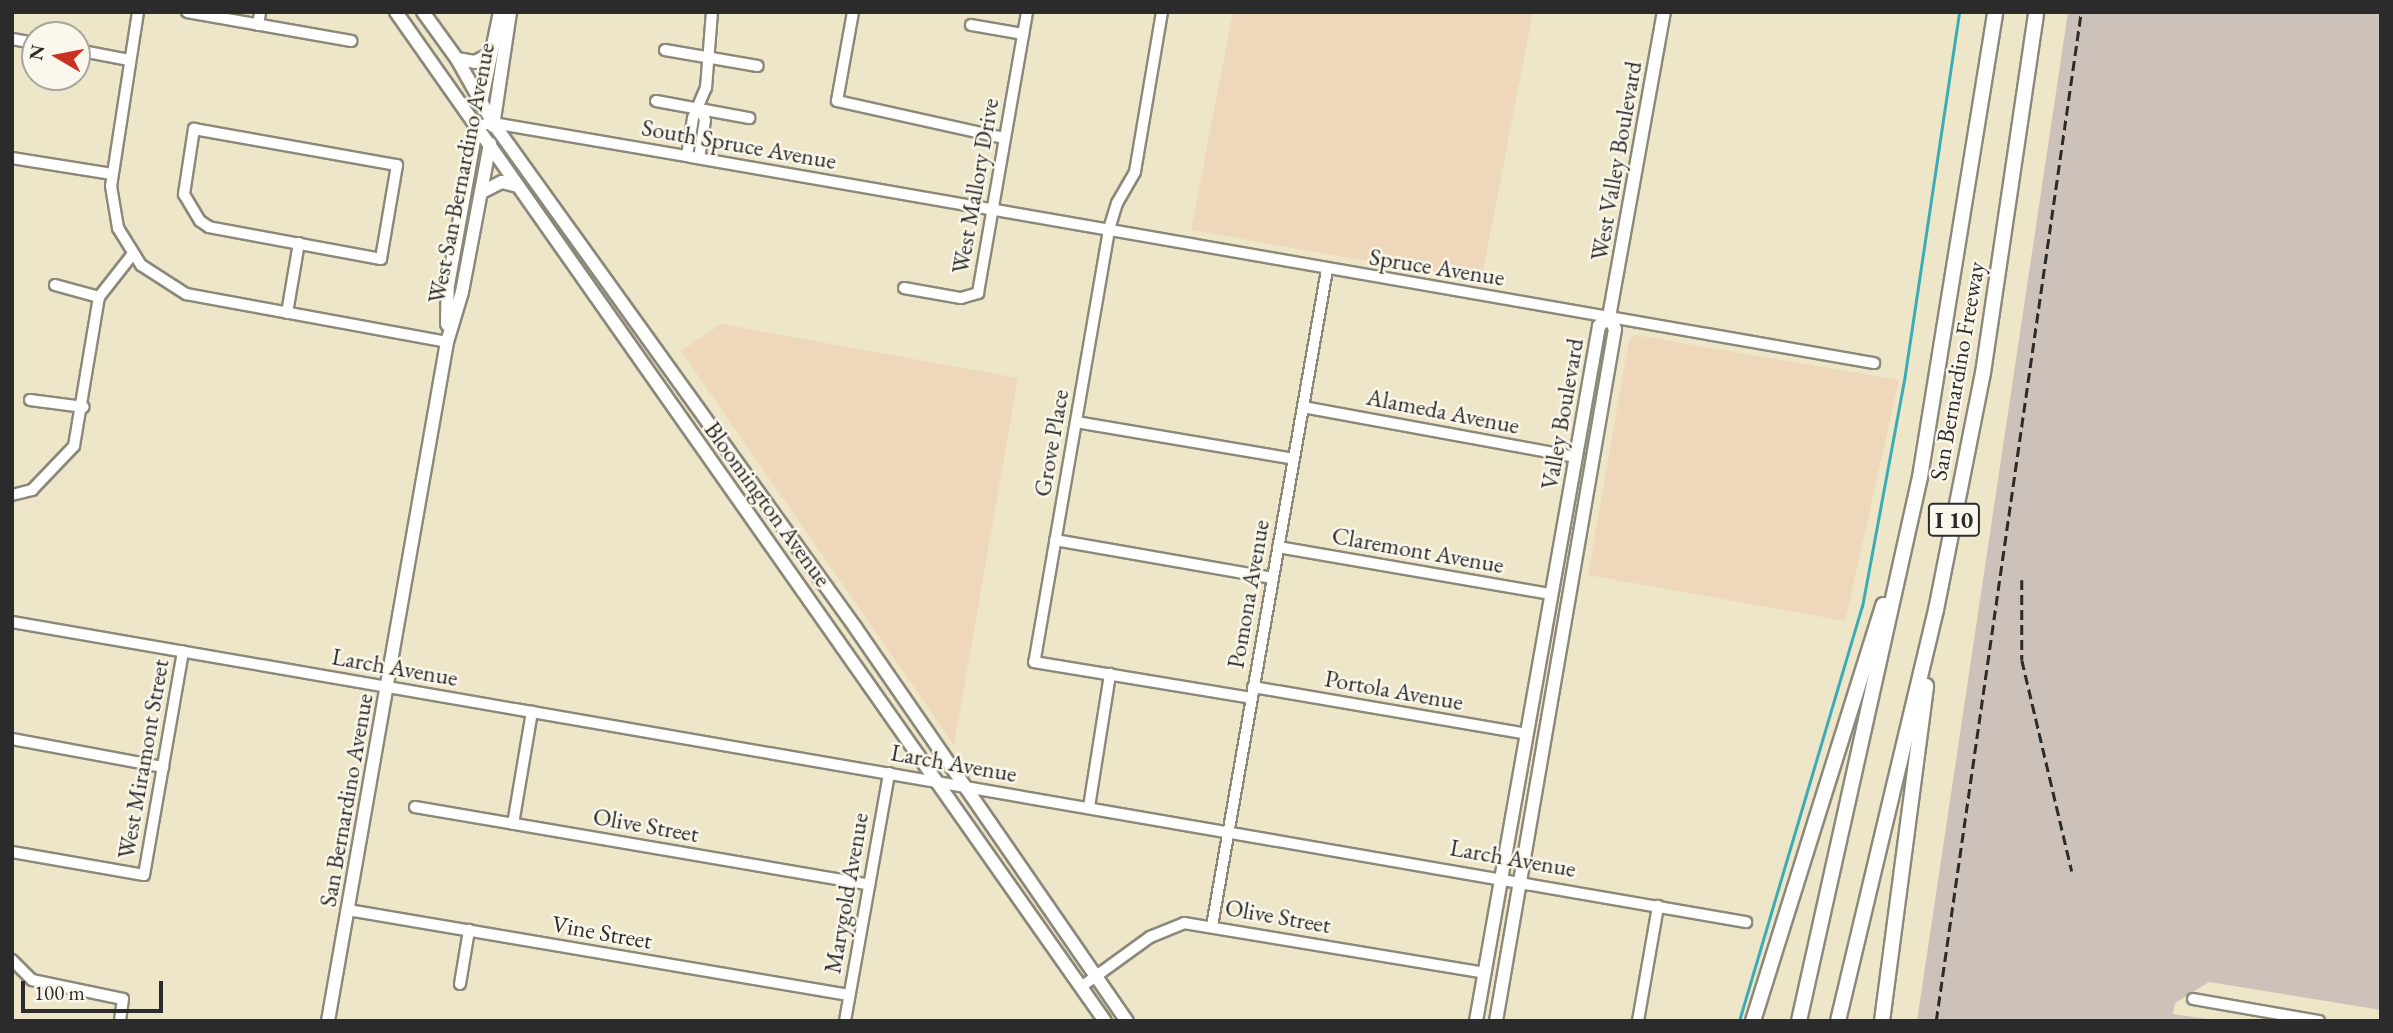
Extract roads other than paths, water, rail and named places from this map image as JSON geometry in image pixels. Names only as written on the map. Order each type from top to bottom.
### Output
[{"type":"highway","name":"San Bernardino Freeway","points":[[1798,1021],[1918,488],[1995,12]]},
{"type":"highway","name":"San Bernardino Freeway","points":[[1838,1021],[1936,610],[1983,373],[2036,12]]},
{"type":"highway","points":[[1753,1021],[1845,737],[1905,506],[1918,488]]},
{"type":"highway","points":[[1882,1021],[1936,610]]},
{"type":"main road","name":"Bloomington Avenue","points":[[396,12],[1105,1021]]},
{"type":"main road","name":"Bloomington Avenue","points":[[423,12],[457,59],[494,123],[795,544],[1128,1021]]},
{"type":"main road","name":"West San Bernardino Avenue","points":[[447,341],[448,285],[481,100],[500,12]]},
{"type":"main road","name":"West San Bernardino Avenue","points":[[404,587],[447,341],[482,192],[510,12]]},
{"type":"main road","name":"West Valley Boulevard","points":[[1609,317],[1664,12]]},
{"type":"main road","points":[[457,59],[475,62],[490,54]]},
{"type":"main road","points":[[482,192],[502,182],[518,186]]},
{"type":"main road","name":"Valley Boulevard","points":[[1476,1021],[1599,326],[1609,317],[1615,329],[1496,1021]]},
{"type":"main road","points":[[646,369],[657,368],[677,395],[699,412]]},
{"type":"main road","points":[[777,556],[795,544]]},
{"type":"main road","name":"San Bernardino Avenue","points":[[328,1021],[404,587]]},
{"type":"street","points":[[138,12],[112,174],[114,215],[132,256],[156,278],[181,293],[447,341]]},
{"type":"street","points":[[187,12],[351,41]]},
{"type":"street","points":[[258,25],[260,12]]},
{"type":"street","points":[[699,158],[705,120],[701,109],[710,59],[712,12]]},
{"type":"street","points":[[853,12],[837,102],[1004,138]]},
{"type":"street","name":"West Mallory Drive","points":[[904,288],[961,298],[978,293],[1027,12]]},
{"type":"street","name":"Grove Place","points":[[1034,662],[1109,230],[1117,203],[1135,172],[1162,12]]},
{"type":"street","points":[[971,25],[1023,34]]},
{"type":"street","points":[[665,50],[758,66]]},
{"type":"street","points":[[91,53],[129,60]]},
{"type":"street","points":[[656,102],[750,118]]},
{"type":"street","points":[[687,156],[693,118],[701,109]]},
{"type":"street","name":"South Spruce Avenue","points":[[477,126],[494,123],[993,210]]},
{"type":"street","points":[[194,129],[397,165],[380,258],[299,243],[209,227],[200,221],[184,194],[194,129]]},
{"type":"street","points":[[12,158],[112,174]]},
{"type":"street","name":"Spruce Avenue","points":[[993,210],[1874,363]]},
{"type":"street","points":[[287,313],[299,243]]},
{"type":"street","points":[[12,495],[32,490],[53,472],[74,446],[84,407],[99,297],[132,256]]},
{"type":"street","name":"Pomona Avenue","points":[[1212,926],[1327,270]]},
{"type":"street","points":[[55,285],[99,297]]},
{"type":"street","points":[[30,400],[84,407]]},
{"type":"street","name":"Alameda Avenue","points":[[1303,407],[1576,457]]},
{"type":"street","points":[[1076,422],[1294,459]]},
{"type":"street","points":[[1055,540],[1273,578]]},
{"type":"street","name":"Claremont Avenue","points":[[1278,547],[1550,594]]},
{"type":"street","name":"Larch Avenue","points":[[12,622],[1502,877],[1746,922]]},
{"type":"street","name":"West Miramont Street","points":[[12,852],[145,875],[183,651]]},
{"type":"street","name":"Portola Avenue","points":[[1034,662],[1527,734]]},
{"type":"street","points":[[1089,807],[1110,674]]},
{"type":"street","points":[[513,824],[532,712]]},
{"type":"street","points":[[12,739],[163,768]]},
{"type":"street","name":"Marygold Avenue","points":[[845,1021],[889,774]]},
{"type":"street","name":"Olive Street","points":[[415,807],[869,885]]},
{"type":"street","points":[[1638,1021],[1658,906]]},
{"type":"street","name":"Vine Street","points":[[348,910],[849,995]]},
{"type":"street","name":"Olive Street","points":[[1081,987],[1162,930],[1184,923],[1485,973]]},
{"type":"street","points":[[460,984],[469,930]]},
{"type":"street","points":[[12,960],[32,981],[123,999],[120,1021]]},
{"type":"street","points":[[2193,999],[2319,1021]]},
{"type":"waterway","points":[[1739,1021],[1862,607],[1904,381],[1959,12]]},
{"type":"railway","points":[[1936,1021],[2081,12]]},
{"type":"railway","points":[[2022,580],[2022,660],[2072,871]]}]
